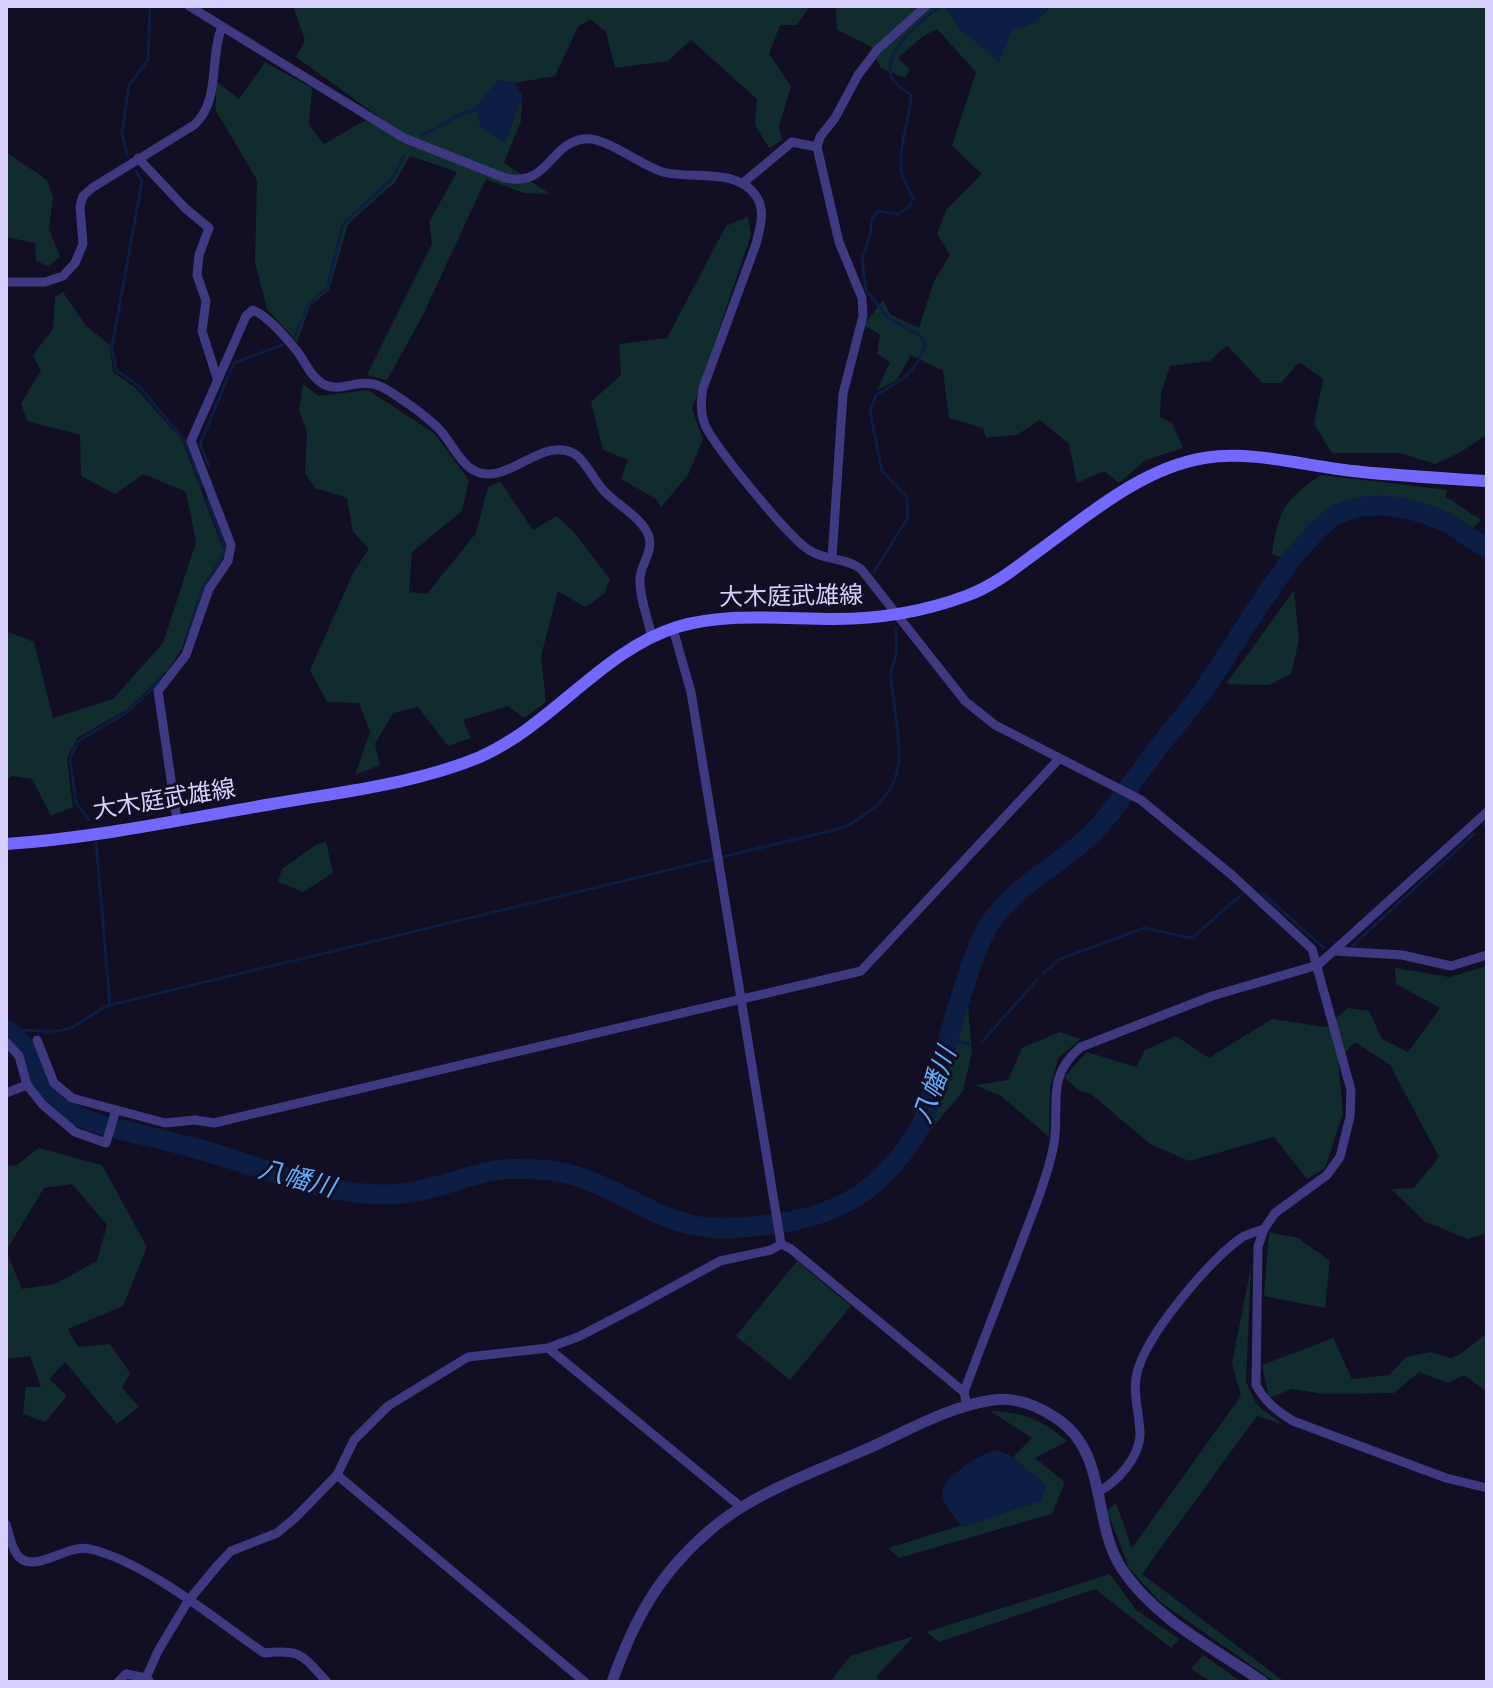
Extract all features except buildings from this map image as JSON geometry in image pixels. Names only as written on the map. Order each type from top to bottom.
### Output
[{"type":"main road","name":"大木庭武雄線","points":[[6,844],[177,820],[431,773],[481,756],[534,725],[622,655],[652,637],[712,618],[840,619],[898,615],[928,609],[972,594],[1007,575],[1127,490],[1162,470],[1196,460],[1243,457],[1353,471],[1487,481]]},
{"type":"street","points":[[189,6],[404,138],[505,178],[520,181],[534,177],[571,142],[588,138],[660,171],[730,179],[743,183],[756,195],[762,219],[756,244],[703,388],[702,415],[716,445],[797,541],[818,555],[851,562],[861,569],[965,701],[980,715],[1141,800],[1233,876],[1312,949],[1351,1090],[1350,1117],[1340,1157],[1327,1175],[1275,1213],[1264,1229],[1258,1247],[1256,1385],[1276,1411],[1293,1421],[1446,1478],[1487,1488]]},
{"type":"street","points":[[832,558],[843,394],[863,316],[862,298],[839,242],[817,147],[858,75],[877,50],[926,6]]},
{"type":"street","points":[[6,282],[45,282],[63,276],[75,263],[83,244],[80,207],[83,196],[205,115],[217,38],[222,27]]},
{"type":"street","points":[[743,183],[792,142],[817,147]]},
{"type":"street","points":[[138,158],[185,208],[209,228],[199,255],[197,275],[206,301],[202,331],[217,378]]},
{"type":"street","points":[[177,820],[158,691],[186,655],[209,589],[228,561],[231,545],[191,441],[246,316],[253,310],[262,313],[297,351],[312,375],[325,385],[336,388],[364,382],[382,388],[439,428],[469,468],[483,474],[498,473],[545,451],[563,449],[577,455],[602,489],[645,527],[650,539],[640,574],[640,589],[652,637]]},
{"type":"street","points":[[673,629],[691,692],[780,1241],[964,1392]]},
{"type":"street","points":[[37,1040],[54,1083],[72,1098],[165,1123],[195,1120],[214,1123],[861,971],[1059,759]]},
{"type":"street","points":[[967,1406],[964,1392],[1044,1183],[1056,1131],[1055,1088],[1067,1058],[1081,1047],[1212,996],[1318,965],[1487,812]]},
{"type":"street","points":[[1334,951],[1402,955],[1451,966],[1487,955]]},
{"type":"street","points":[[7,1043],[19,1056],[27,1085],[43,1105],[75,1132],[106,1143],[116,1110]]},
{"type":"street","points":[[6,1093],[27,1085]]},
{"type":"street","points":[[1098,1492],[1110,1486],[1123,1472],[1137,1448],[1140,1436],[1135,1394],[1137,1373],[1162,1324],[1216,1260],[1243,1236],[1264,1229]]},
{"type":"street","points":[[118,1682],[126,1674],[148,1680],[158,1651],[188,1601],[231,1551],[277,1533],[337,1475],[354,1440],[388,1406],[468,1357],[548,1348],[580,1336],[720,1261],[771,1250],[780,1241]]},
{"type":"street","points":[[548,1348],[741,1507]]},
{"type":"street","points":[[612,1682],[628,1636],[651,1594],[708,1532],[741,1507],[967,1406],[995,1399],[1016,1400],[1058,1419],[1077,1436],[1091,1459],[1107,1533],[1120,1566],[1139,1592],[1165,1615],[1263,1682]]},
{"type":"street","points":[[337,1475],[585,1682]]},
{"type":"street","points":[[6,1524],[17,1555],[25,1561],[36,1563],[78,1547],[93,1550],[161,1581],[264,1653],[291,1650],[302,1656],[327,1682]]},
{"type":"green space","points":[[293,6],[810,6],[797,25],[780,25],[769,54],[791,86],[779,126],[782,140],[769,148],[755,125],[757,99],[691,40],[668,61],[615,68],[606,32],[590,19],[578,27],[555,76],[515,83],[498,80],[480,126],[505,143],[522,95],[521,121],[504,163],[550,194],[524,193],[486,179],[422,317],[387,380],[367,375],[432,244],[429,222],[457,172],[410,156],[395,182],[348,224],[329,290],[310,306],[297,342],[267,309],[255,262],[257,180],[216,111],[216,81],[239,99],[265,62],[312,88],[309,125],[324,144],[362,122],[379,117],[296,57],[305,40]]},
{"type":"green space","points":[[833,6],[946,6],[961,31],[986,31],[1010,30],[1032,23],[1050,6],[1487,6],[1487,434],[1461,452],[1435,464],[1400,453],[1332,453],[1314,424],[1323,379],[1299,362],[1281,383],[1262,383],[1227,345],[1210,361],[1170,366],[1161,393],[1160,417],[1172,423],[1183,448],[1146,460],[1119,483],[1104,471],[1077,483],[1069,444],[1040,420],[1017,435],[986,438],[983,428],[949,418],[943,371],[911,355],[897,380],[877,390],[890,362],[877,354],[880,335],[864,325],[883,300],[891,315],[919,328],[934,281],[950,255],[937,234],[946,210],[982,174],[952,146],[976,72],[937,29],[922,37],[898,58],[910,70],[905,78],[881,68],[870,46],[837,30],[836,8]]},
{"type":"green space","points":[[6,152],[47,180],[53,197],[49,229],[60,257],[48,266],[36,261],[35,243],[6,237]]},
{"type":"green space","points":[[748,217],[751,235],[692,409],[703,439],[688,475],[661,507],[656,499],[621,479],[628,460],[603,450],[591,402],[621,375],[619,344],[667,338],[726,226]]},
{"type":"green space","points":[[63,292],[86,326],[110,345],[113,372],[137,389],[183,442],[224,552],[202,587],[182,649],[167,671],[128,709],[77,738],[67,759],[73,807],[51,816],[32,779],[12,776],[6,779],[6,631],[34,642],[53,718],[113,699],[163,643],[196,542],[186,492],[144,474],[115,494],[81,476],[80,435],[27,421],[21,403],[41,371],[33,355],[53,329],[55,297]]},
{"type":"green space","points":[[303,384],[319,396],[368,390],[434,433],[469,480],[462,511],[412,552],[409,592],[427,594],[476,533],[488,487],[500,481],[533,530],[557,516],[574,532],[610,579],[604,594],[585,607],[558,591],[541,656],[546,702],[524,718],[508,706],[463,720],[471,738],[448,746],[418,707],[393,713],[375,744],[380,765],[355,775],[370,732],[359,703],[327,702],[310,670],[354,571],[369,549],[353,532],[347,498],[315,488],[305,473],[307,431],[299,411]]},
{"type":"green space","points":[[1321,475],[1448,490],[1445,496],[1481,520],[1472,529],[1442,511],[1413,501],[1346,504],[1320,517],[1285,559],[1272,554],[1277,527],[1285,508]]},
{"type":"green space","points":[[1294,590],[1299,640],[1291,674],[1269,685],[1226,684]]},
{"type":"green space","points":[[326,842],[333,873],[303,892],[278,882],[282,869],[317,844]]},
{"type":"green space","points":[[1487,966],[1487,1233],[1468,1239],[1424,1221],[1391,1189],[1414,1188],[1439,1157],[1390,1065],[1355,1042],[1338,1060],[1343,1113],[1325,1168],[1307,1179],[1274,1137],[1189,1161],[1150,1144],[1091,1094],[1078,1090],[1064,1077],[1087,1052],[1136,1067],[1145,1050],[1176,1036],[1209,1058],[1272,1019],[1326,1027],[1348,1008],[1369,1011],[1382,1039],[1408,1052],[1440,1008],[1396,984],[1395,968],[1449,977]]},
{"type":"green space","points":[[968,1006],[972,1052],[963,1091],[928,1133]]},
{"type":"green space","points":[[1059,1032],[1081,1039],[1059,1057],[1050,1088],[1049,1137],[1001,1096],[975,1085],[1008,1080],[1022,1048]]},
{"type":"green space","points":[[39,1148],[102,1165],[147,1247],[123,1306],[68,1329],[78,1347],[110,1344],[130,1373],[122,1388],[139,1407],[117,1424],[65,1362],[49,1379],[67,1396],[45,1422],[23,1414],[26,1387],[41,1387],[30,1356],[6,1359],[6,1166],[17,1165]],"holes":[[[72,1184],[107,1225],[97,1261],[55,1284],[22,1289],[6,1251],[44,1188]]]},
{"type":"green space","points":[[1269,1232],[1298,1238],[1330,1261],[1325,1308],[1264,1296]]},
{"type":"green space","points":[[797,1261],[851,1306],[790,1380],[736,1336]]},
{"type":"green space","points":[[1251,1267],[1246,1382],[1257,1405],[1282,1424],[1257,1416],[1142,1574],[1285,1682],[1275,1682],[1159,1601],[1129,1568],[1107,1511],[1116,1503],[1132,1548],[1241,1396],[1232,1363]]},
{"type":"green space","points":[[1487,1333],[1487,1392],[1464,1375],[1448,1383],[1419,1372],[1394,1393],[1324,1394],[1292,1389],[1269,1398],[1262,1365],[1333,1338],[1352,1379],[1389,1375],[1406,1357],[1430,1352],[1451,1358]]},
{"type":"green space","points":[[990,1411],[1031,1418],[1067,1441],[1035,1458],[1065,1482],[1052,1514],[899,1558],[888,1548],[1040,1501],[1046,1486],[1013,1457],[1032,1438]]},
{"type":"green space","points":[[1110,1574],[1136,1610],[1179,1639],[1171,1648],[1095,1589],[939,1642],[926,1632]]},
{"type":"green space","points":[[914,1636],[876,1677],[882,1682],[830,1682],[850,1656]]},
{"type":"green space","points":[[1203,1655],[1242,1682],[1211,1682],[1191,1669]]},
{"type":"water","points":[[946,6],[1050,6],[1036,22],[1011,31],[999,62],[961,30]]},
{"type":"water","points":[[498,80],[515,83],[522,95],[505,143],[480,126],[476,106]]},
{"type":"water","points":[[997,1450],[1013,1457],[1046,1486],[1040,1501],[963,1527],[944,1502],[944,1487],[965,1466]]},
{"type":"waterway","points":[[127,155],[122,133],[129,85],[148,60],[150,6]]},
{"type":"waterway","points":[[874,572],[908,517],[907,497],[882,471],[870,412],[876,395],[907,375],[918,361],[925,344],[919,335],[888,318],[866,290],[862,260],[872,219],[878,211],[898,214],[909,207],[913,198],[903,177],[901,164],[911,95],[892,78],[892,57],[914,28],[940,6]]},
{"type":"waterway","points":[[421,136],[465,112],[479,109]]},
{"type":"waterway","points":[[295,336],[308,305],[327,288],[343,224],[392,179],[404,155]]},
{"type":"waterway","points":[[136,171],[142,181],[112,347],[116,370],[140,387],[186,443],[202,487]]},
{"type":"waterway","points":[[209,466],[200,444],[234,363],[282,345]]},
{"type":"waterway","points":[[189,631],[203,588],[226,551],[207,499]]},
{"type":"waterway","name":"八幡川","points":[[6,1029],[23,1046],[47,1095],[70,1113],[100,1125],[198,1149],[321,1186],[372,1194],[398,1194],[497,1170],[540,1170],[586,1179],[655,1212],[700,1227],[758,1226],[812,1216],[835,1208],[874,1184],[908,1146],[923,1122],[970,968],[995,917],[1018,892],[1074,849],[1104,820],[1200,695],[1285,568],[1323,525],[1340,513],[1353,509],[1397,507],[1439,519],[1487,548]]},
{"type":"waterway","points":[[9,1030],[64,1030],[110,1005],[842,828],[884,798],[894,782],[899,745],[891,675],[896,654],[896,628]]},
{"type":"waterway","points":[[89,820],[76,803],[70,759],[78,741],[129,711],[165,676]]},
{"type":"waterway","points":[[1484,825],[1487,822]]},
{"type":"waterway","points":[[1352,946],[1474,834]]},
{"type":"waterway","points":[[96,842],[110,1005]]},
{"type":"waterway","points":[[1262,893],[1324,948]]},
{"type":"waterway","points":[[1044,973],[1060,959],[1144,928],[1192,938],[1241,895]]},
{"type":"waterway","points":[[981,1043],[1037,980]]},
{"type":"waterway","points":[[949,1039],[969,1044]]}]
